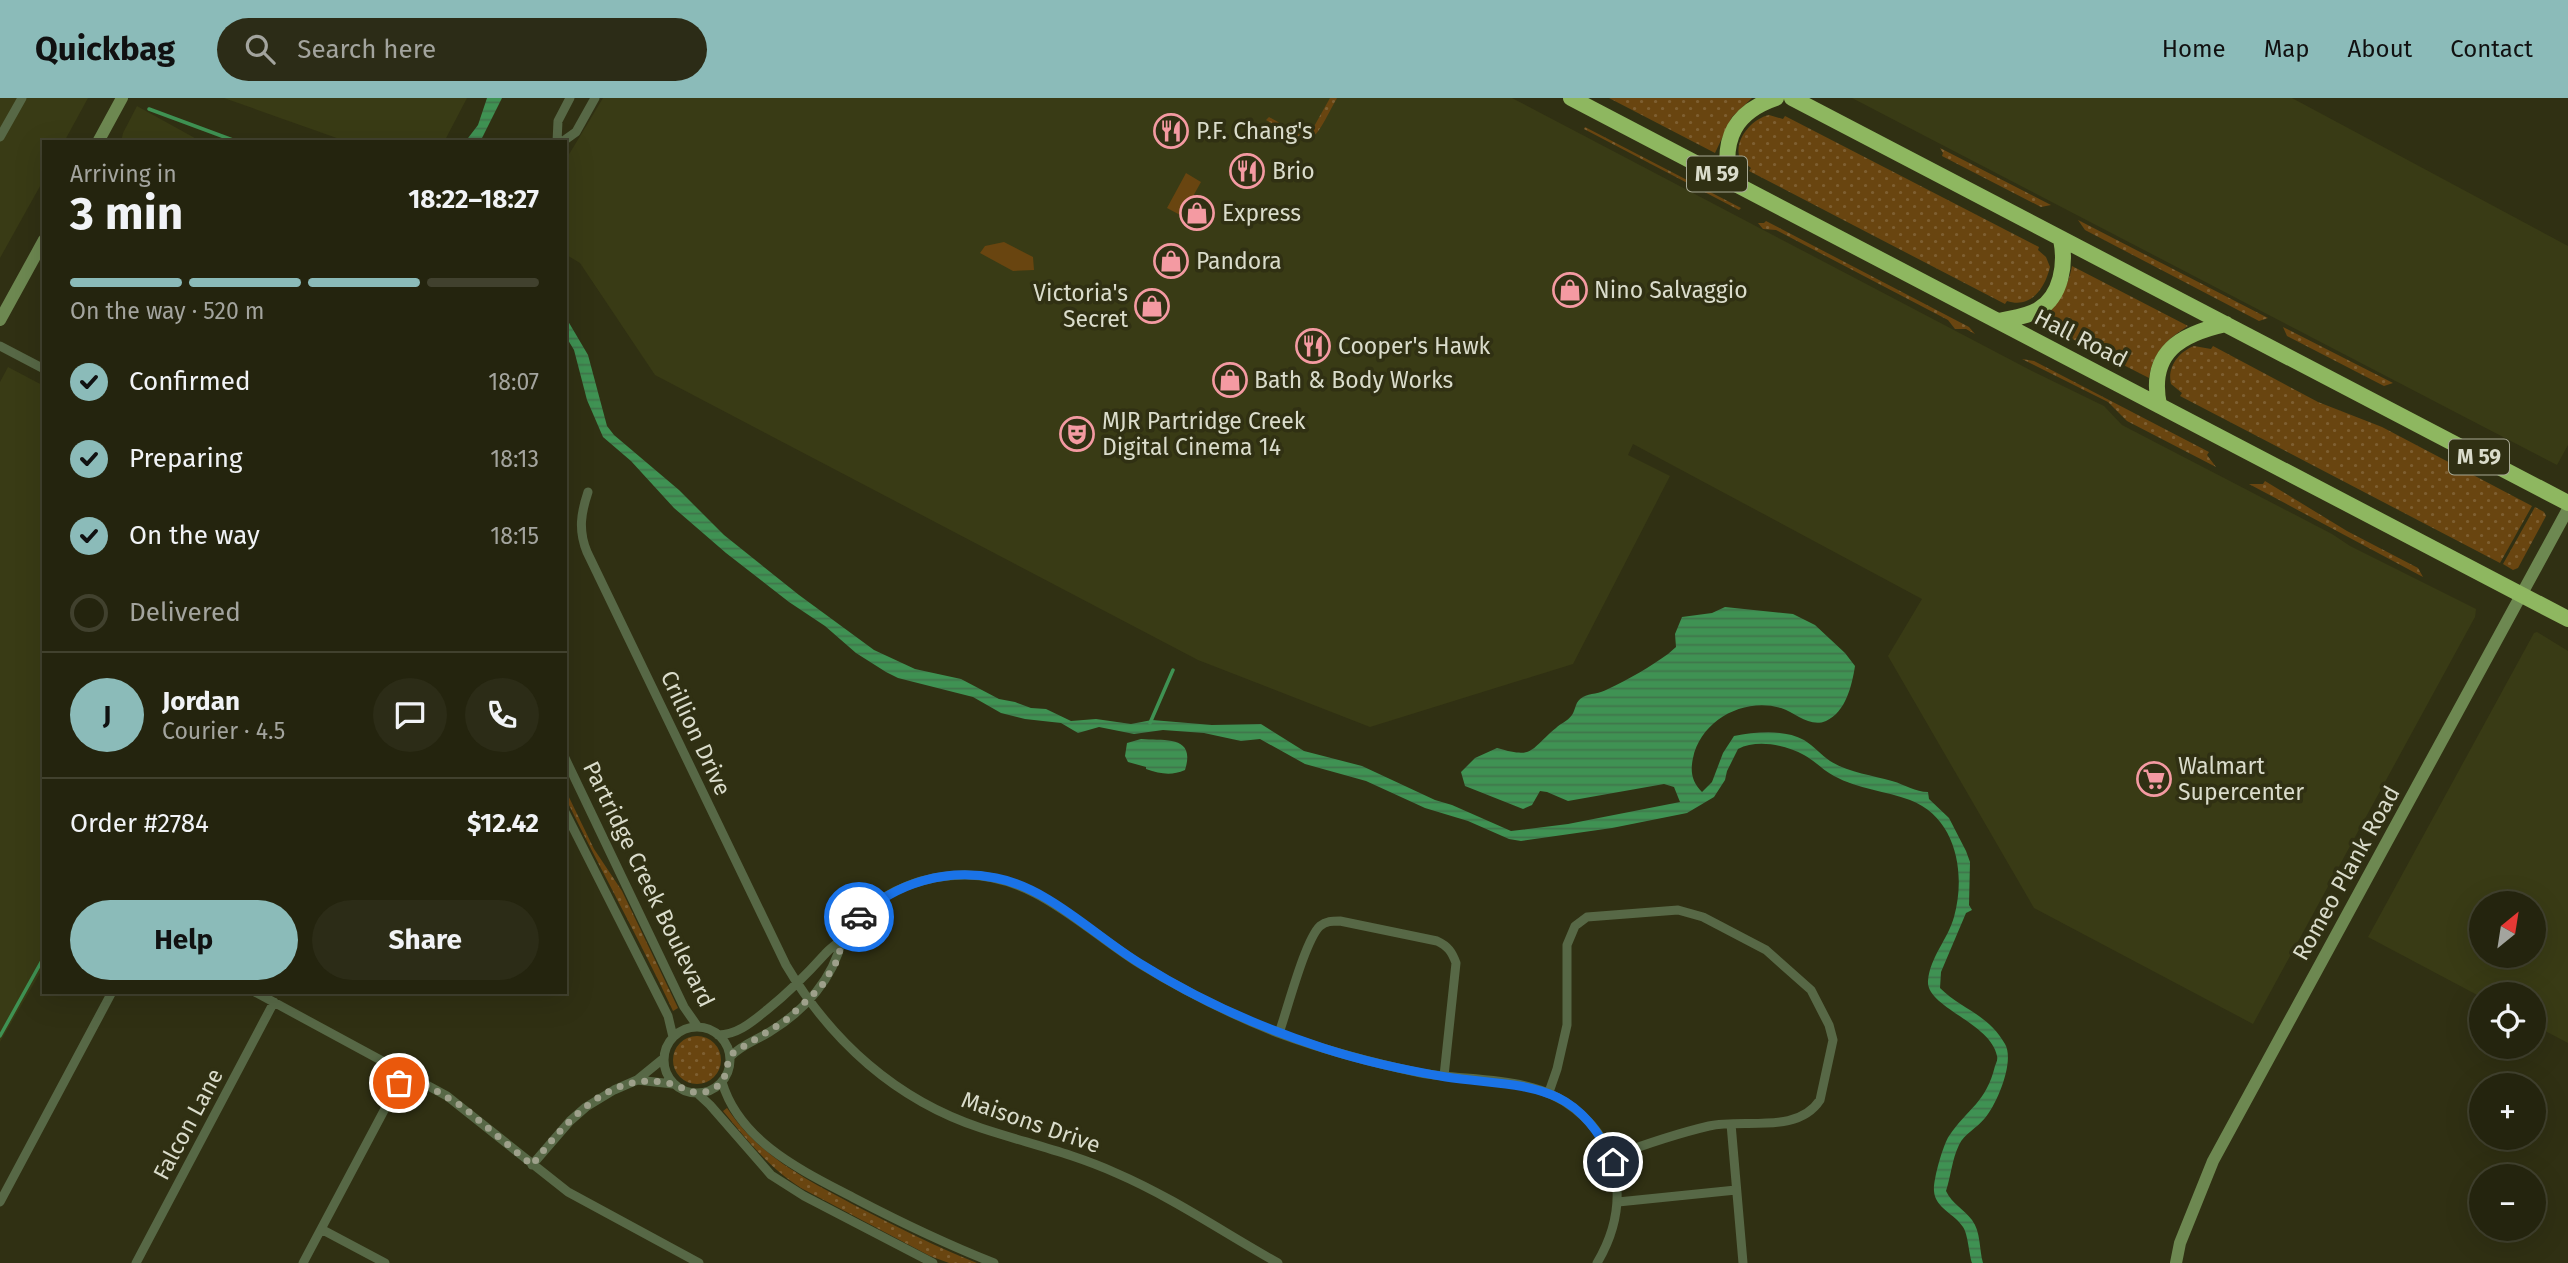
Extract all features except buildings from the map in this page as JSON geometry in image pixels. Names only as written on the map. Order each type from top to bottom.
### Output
[{"type":"highway","name":"Hall Road","points":[[1572,98],[2568,619]]},
{"type":"highway","points":[[1728,180],[1727,145],[1740,120],[1751,109],[1776,98]]},
{"type":"highway","name":"M 59","points":[[1792,98],[2568,503]]},
{"type":"highway","points":[[1999,321],[2033,313],[2048,301],[2062,272],[2064,253],[2061,239]]},
{"type":"highway","points":[[2160,405],[2157,377],[2171,347],[2192,333],[2226,324]]},
{"type":"main road","points":[[99,140],[122,98]]},
{"type":"main road","points":[[0,320],[42,244]]},
{"type":"main road","name":"Romeo Plank Road","points":[[2176,1263],[2180,1243],[2213,1161],[2568,509]]},
{"type":"street","points":[[0,137],[22,98]]},
{"type":"street","points":[[557,140],[558,121],[570,98]]},
{"type":"street","points":[[565,140],[576,132],[595,98]]},
{"type":"street","points":[[0,346],[42,368]]},
{"type":"street","name":"Crillion Drive","points":[[587,492],[581,523],[587,552],[769,931],[798,984]]},
{"type":"street","name":"Partridge Creek Boulevard","points":[[567,762],[684,1007],[698,1027]]},
{"type":"street","name":"Partridge Creek Boulevard","points":[[567,816],[668,1016],[673,1037]]},
{"type":"street","points":[[719,1035],[730,1034],[747,1026],[798,984],[827,952],[842,940],[866,911],[904,887],[953,875],[995,878],[1035,893],[1130,957],[1194,995],[1279,1033],[1356,1058],[1444,1076],[1517,1084],[1549,1092],[1577,1110],[1588,1121],[1611,1157],[1618,1202],[1614,1231],[1597,1263]]},
{"type":"street","points":[[1549,1092],[1567,1025],[1567,945],[1575,926],[1587,918],[1678,910],[1703,917],[1766,950],[1811,990],[1829,1025],[1833,1040],[1820,1100],[1807,1115],[1788,1120],[1713,1125],[1654,1141],[1611,1157]]},
{"type":"street","points":[[1279,1033],[1311,940],[1321,925],[1340,920],[1437,941],[1453,953],[1456,963],[1444,1076]]},
{"type":"street","points":[[730,1057],[742,1046],[785,1021],[808,1001],[838,959],[842,940]]},
{"type":"street","name":"Maisons Drive","points":[[798,984],[832,1030],[860,1058],[889,1082],[925,1104],[980,1128],[1058,1150],[1115,1172],[1169,1197],[1278,1263]]},
{"type":"street","points":[[0,1202],[111,994]]},
{"type":"street","points":[[259,994],[405,1072],[463,1107],[532,1165],[586,1203],[699,1263]]},
{"type":"street","name":"Falcon Lane","points":[[136,1263],[274,1002]]},
{"type":"street","points":[[637,1080],[673,1084],[688,1092],[697,1093],[715,1088],[722,1082],[728,1070],[730,1057],[719,1035],[698,1027],[685,1029],[673,1037],[666,1047],[664,1058],[666,1072],[673,1084]]},
{"type":"street","points":[[532,1165],[570,1121],[586,1107],[637,1080],[664,1058]]},
{"type":"street","points":[[303,1263],[405,1072]]},
{"type":"street","points":[[722,1082],[739,1116],[782,1158],[916,1231],[994,1263]]},
{"type":"street","points":[[697,1093],[757,1162],[778,1181],[933,1263]]},
{"type":"street","points":[[1731,1124],[1743,1263]]},
{"type":"street","points":[[1618,1202],[1736,1190]]},
{"type":"street","points":[[321,1229],[386,1263]]},
{"type":"shaded area","points":[[0,98],[88,98],[65,140],[42,140],[42,183],[0,258]]},
{"type":"shaded area","points":[[224,98],[467,98],[445,140],[342,140]]},
{"type":"shaded area","points":[[487,98],[502,98],[481,140],[467,140],[478,125]]},
{"type":"shaded area","points":[[603,98],[1512,98],[2032,371],[2104,406],[2122,425],[2332,534],[2350,546],[2476,609],[2475,617],[2253,1024],[2034,908],[1888,656],[1922,599],[1633,444],[1628,455],[1670,476],[1573,664],[1370,727],[1198,660],[655,375],[580,263],[567,255],[567,158]]},
{"type":"shaded area","points":[[1330,98],[1337,98],[1322,126],[1310,138],[1294,135],[1266,120],[1269,117],[1303,136],[1307,129],[1312,130]]},
{"type":"shaded area","points":[[1609,98],[1752,98],[1732,117],[1715,153]]},
{"type":"shaded area","points":[[1852,98],[2292,98],[2568,246],[2568,445],[2557,465]]},
{"type":"shaded area","points":[[137,106],[198,140],[121,140]]},
{"type":"shaded area","points":[[1769,115],[1783,119],[1785,116],[2039,247],[2038,250],[2046,257],[2050,267],[2041,289],[2023,302],[2007,301],[2005,304],[1749,171],[1751,168],[1740,159],[1738,152],[1741,138],[1756,121]]},
{"type":"shaded area","points":[[1585,127],[1741,208],[1739,210],[1584,129]]},
{"type":"shaded area","points":[[1940,148],[2051,205],[2041,207],[1942,156]]},
{"type":"shaded area","points":[[1186,173],[1201,182],[1182,216],[1167,208]]},
{"type":"shaded area","points":[[2078,220],[2268,318],[2259,321],[2085,230]]},
{"type":"shaded area","points":[[1766,221],[1969,327],[1975,334],[1966,329],[1955,329],[1948,320],[1776,230],[1763,229],[1758,223]]},
{"type":"shaded area","points":[[1004,242],[1033,257],[1034,270],[1013,271],[980,253],[985,246]]},
{"type":"shaded area","points":[[2072,266],[2188,326],[2162,347],[2149,378],[2037,321],[2060,297]]},
{"type":"shaded area","points":[[567,319],[588,355],[607,426],[614,435],[679,490],[724,535],[874,650],[915,669],[961,679],[999,699],[1031,708],[1046,709],[1071,721],[1096,719],[1131,724],[1152,720],[1212,725],[1261,724],[1304,751],[1362,766],[1511,831],[1568,824],[1680,802],[1674,787],[1664,784],[1568,801],[1540,791],[1532,805],[1523,809],[1465,786],[1461,772],[1475,758],[1497,748],[1518,753],[1531,750],[1570,717],[1580,699],[1605,691],[1661,659],[1676,647],[1675,634],[1682,617],[1712,613],[1725,607],[1793,614],[1815,625],[1855,666],[1850,689],[1839,711],[1826,721],[1814,723],[1781,708],[1767,705],[1739,709],[1726,715],[1705,733],[1693,758],[1693,776],[1702,792],[1712,782],[1723,753],[1734,736],[1788,734],[1804,740],[1830,761],[1845,768],[1928,792],[1929,799],[1949,818],[1970,862],[1969,905],[1972,910],[1966,913],[1941,972],[1940,988],[1991,1026],[2008,1051],[2006,1071],[1995,1103],[1985,1118],[1959,1145],[1946,1191],[1975,1225],[1983,1263],[1972,1263],[1965,1230],[1938,1202],[1934,1191],[1947,1140],[1987,1089],[1997,1057],[1992,1044],[1983,1034],[1937,999],[1930,990],[1929,972],[1954,917],[1959,883],[1958,866],[1948,834],[1926,808],[1910,800],[1843,780],[1789,748],[1754,744],[1738,749],[1725,780],[1714,797],[1687,813],[1612,828],[1521,841],[1425,808],[1366,781],[1305,764],[1260,739],[1241,741],[1204,733],[1163,730],[1134,734],[1099,727],[1078,733],[1061,723],[1001,713],[973,697],[898,678],[886,672],[856,653],[825,626],[726,553],[674,508],[631,461],[603,437],[587,400],[574,350],[567,338]]},
{"type":"shaded area","points":[[2283,327],[2393,383],[2384,386],[2287,336]]},
{"type":"shaded area","points":[[2194,346],[2211,349],[2213,346],[2318,402],[2382,427],[2532,506],[2500,563],[2180,396],[2182,393],[2171,384],[2172,367],[2179,356]]},
{"type":"shaded area","points":[[2022,359],[2034,361],[2209,452],[2207,455],[2216,467],[2127,421],[2108,402]]},
{"type":"shaded area","points":[[8,367],[42,385],[42,969],[0,1042],[0,382]]},
{"type":"shaded area","points":[[2265,481],[2347,531],[2418,568],[2423,577],[2249,484],[2263,484]]},
{"type":"shaded area","points":[[2535,507],[2546,516],[2518,568],[2513,570],[2503,564]]},
{"type":"shaded area","points":[[2537,632],[2568,651],[2568,1043],[2546,1031],[2546,982],[2469,982],[2469,991],[2368,937],[2534,633]]},
{"type":"shaded area","points":[[1141,739],[1168,740],[1182,745],[1187,759],[1185,770],[1170,774],[1161,773],[1128,762],[1125,756],[1127,743]]},
{"type":"shaded area","points":[[567,793],[594,849],[622,891],[678,1008],[673,1011],[567,801]]},
{"type":"shaded area","points":[[697,1036],[714,1043],[721,1060],[714,1077],[697,1084],[680,1077],[673,1060],[680,1043]]},
{"type":"shaded area","points":[[727,1108],[753,1140],[801,1176],[900,1228],[977,1263],[949,1263],[930,1256],[801,1188],[759,1153],[723,1111]]},
{"type":"waterway","points":[[149,109],[233,140]]},
{"type":"waterway","points":[[1150,723],[1173,670]]},
{"type":"waterway","points":[[0,1036],[42,961]]},
{"type":"way so far","points":[[399,1083],[405,1072],[447,1096],[532,1165],[570,1121],[586,1107],[600,1097],[637,1080],[662,1081],[697,1093],[715,1088],[726,1076],[733,1053],[772,1031],[821,987],[838,959],[842,940],[859,917]]},
{"type":"place","name":"P.F. Chang's","points":[[1171,131]]},
{"type":"place","name":"Brio","points":[[1247,171]]},
{"type":"place","name":"Express","points":[[1197,213]]},
{"type":"place","name":"Pandora","points":[[1171,261]]},
{"type":"place","name":"Nino Salvaggio","points":[[1570,290]]},
{"type":"place","name":"Victoria's Secret","points":[[1152,306]]},
{"type":"place","name":"Cooper's Hawk","points":[[1313,346]]},
{"type":"place","name":"Bath & Body Works","points":[[1230,380]]},
{"type":"place","name":"MJR Partridge Creek Digital Cinema 14","points":[[1077,434]]},
{"type":"place","name":"Walmart Supercenter","points":[[2154,779]]},
{"type":"route","points":[[859,917],[887,896],[920,881],[966,875],[1009,881],[1035,893],[1119,951],[1172,983],[1279,1033],[1390,1066],[1468,1080],[1517,1084],[1549,1092],[1577,1110],[1588,1121],[1613,1162]]}]
